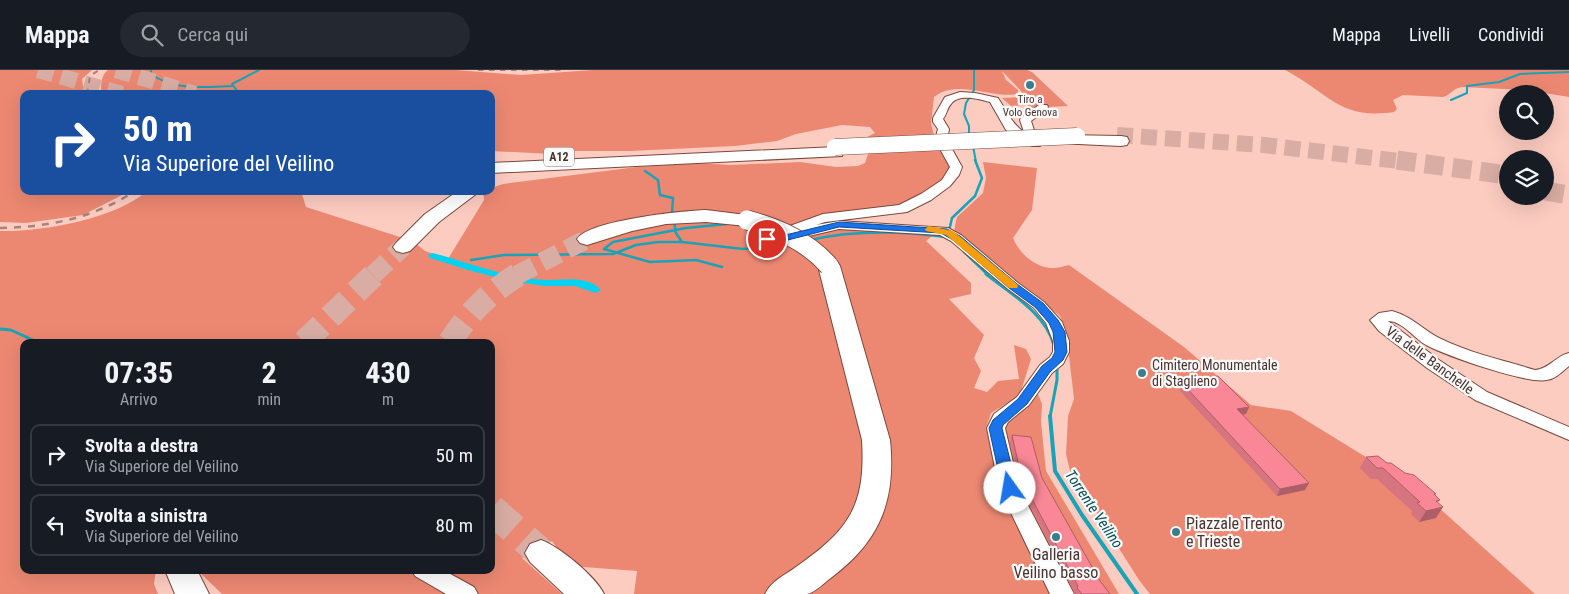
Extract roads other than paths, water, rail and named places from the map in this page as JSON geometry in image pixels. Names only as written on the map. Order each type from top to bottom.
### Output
[{"type":"highway","points":[[495,163],[1079,138],[1119,138]]},
{"type":"highway","points":[[495,168],[681,160],[836,149]]},
{"type":"highway","name":"A12","points":[[495,155],[628,158]]},
{"type":"highway","points":[[495,182],[514,178],[681,160]]},
{"type":"highway","points":[[402,247],[441,202],[454,195]]},
{"type":"highway","points":[[441,202],[459,195]]},
{"type":"highway","points":[[587,239],[624,226],[664,218],[712,216],[747,220],[773,228],[796,238],[812,248],[829,266],[880,460],[878,484],[871,508],[854,536],[828,563],[782,594]]},
{"type":"highway","points":[[541,553],[587,594]]},
{"type":"highway","points":[[183,574],[192,594]]},
{"type":"street","points":[[1043,107],[1025,120],[1030,134],[1039,143],[1034,144],[1010,128],[996,102],[975,96],[957,96],[948,99],[945,103],[943,114],[938,118],[938,122],[944,129],[941,140],[956,168],[953,175],[939,188],[902,209],[823,218],[767,239],[772,241],[802,232],[839,225],[943,231],[956,238],[1047,313],[1059,332],[1061,352],[1057,360],[1046,369],[1023,402],[1001,418],[996,428],[1010,488],[1062,594]]},
{"type":"street","name":"Via delle Banchelle","points":[[1569,358],[1547,375],[1534,376],[1432,341],[1399,318],[1383,317],[1378,320],[1385,328],[1433,364],[1481,396],[1569,434]]},
{"type":"street","points":[[430,574],[466,594]]},
{"type":"waterway","points":[[151,70],[151,74],[160,79],[180,86],[232,86]]},
{"type":"waterway","points":[[236,90],[232,84],[259,70]]},
{"type":"waterway","name":"Torrente Veilino","points":[[969,136],[969,126],[964,114],[966,103],[974,90],[974,70]]},
{"type":"waterway","points":[[1451,100],[1467,93],[1467,86],[1499,82],[1520,74],[1569,72]]},
{"type":"waterway","name":"Torrente Veilino","points":[[973,146],[976,162]]},
{"type":"waterway","name":"Torrente Veilino","points":[[949,231],[952,218],[975,196],[982,178],[975,160]]},
{"type":"waterway","points":[[645,171],[658,180],[660,195],[673,198],[672,213]]},
{"type":"waterway","points":[[674,222],[675,230]]},
{"type":"waterway","points":[[675,230],[727,224]]},
{"type":"waterway","points":[[617,253],[604,249],[613,242],[675,230]]},
{"type":"waterway","points":[[675,230],[682,242]]},
{"type":"waterway","points":[[810,240],[843,234],[877,232],[945,237]]},
{"type":"waterway","points":[[617,253],[636,245],[658,242],[682,242]]},
{"type":"waterway","points":[[682,242],[743,249],[789,245]]},
{"type":"waterway","name":"Torrente Veilino","points":[[964,252],[988,275]]},
{"type":"waterway","points":[[471,260],[504,255],[617,253]]},
{"type":"waterway","points":[[617,253],[650,262],[696,260],[722,267]]},
{"type":"waterway","points":[[433,256],[510,278],[545,283],[575,283],[589,286],[596,290]]},
{"type":"waterway","name":"Torrente Veilino","points":[[986,274],[1035,314],[1050,334],[1054,345]]},
{"type":"waterway","points":[[0,329],[11,330],[30,339]]},
{"type":"waterway","name":"Torrente Veilino","points":[[1050,417],[1057,380],[1057,365]]},
{"type":"waterway","name":"Torrente Veilino","points":[[1050,417],[1055,471],[1082,515],[1137,594]]},
{"type":"tunnel","points":[[38,70],[108,90]]},
{"type":"tunnel","points":[[116,70],[182,90]]},
{"type":"tunnel","points":[[1117,135],[1264,145],[1407,162]]},
{"type":"tunnel","points":[[1397,160],[1499,174]]},
{"type":"tunnel","points":[[1554,192],[1569,195]]},
{"type":"tunnel","points":[[517,275],[587,239]]},
{"type":"tunnel","points":[[373,275],[403,247]]},
{"type":"tunnel","points":[[307,339],[375,274]]},
{"type":"tunnel","points":[[452,339],[480,304],[519,274]]},
{"type":"tunnel","points":[[495,513],[541,553]]},
{"type":"railway","points":[[88,90],[90,76],[99,70]]},
{"type":"railway","points":[[478,70],[562,70]]},
{"type":"railway","points":[[0,228],[36,226],[70,219],[104,208],[128,195]]},
{"type":"place","name":"Tiro a Volo Genova","points":[[1030,85]]},
{"type":"place","name":"Cimitero Monumentale di Staglieno","points":[[1142,373]]},
{"type":"place","name":"Piazzale Trento e Trieste","points":[[1176,532]]},
{"type":"place","name":"Galleria Veilino basso","points":[[1056,537]]}]
